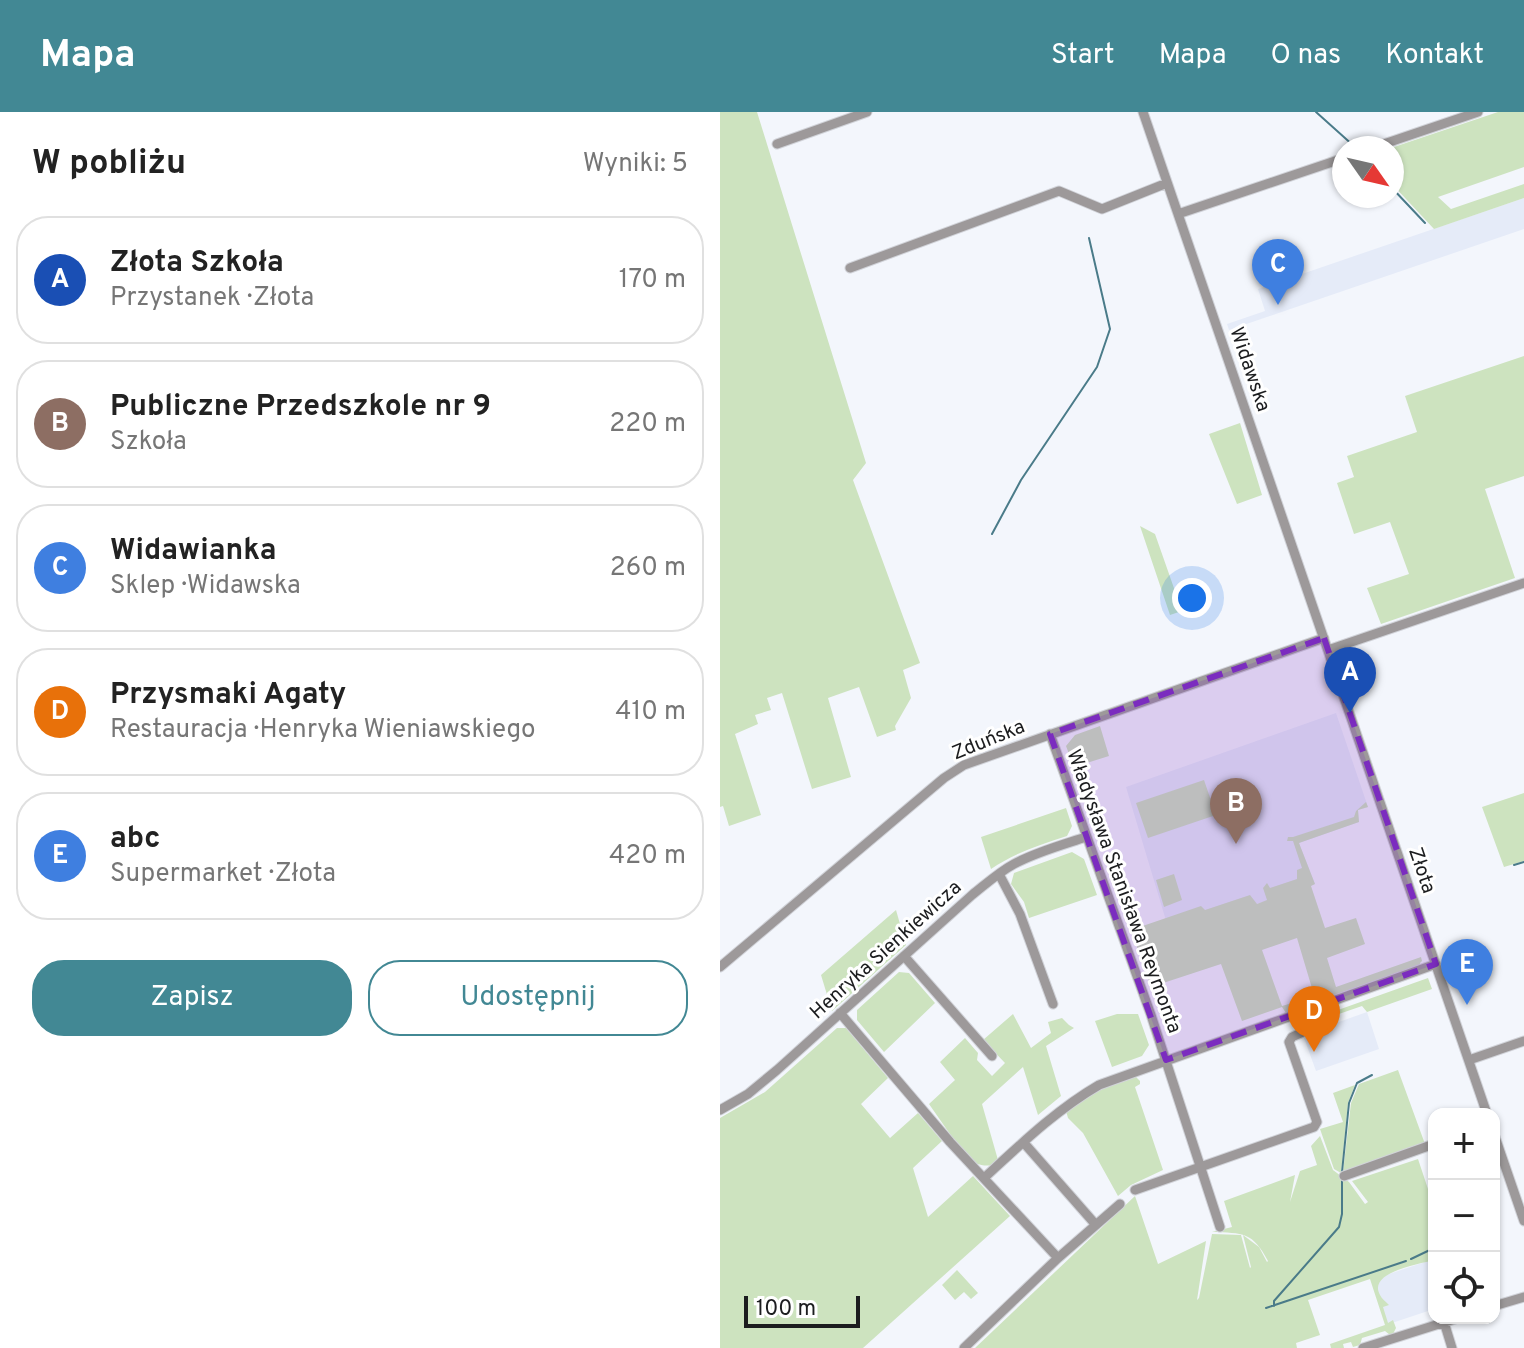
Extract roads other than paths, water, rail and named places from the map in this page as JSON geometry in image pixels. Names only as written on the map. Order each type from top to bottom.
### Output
[{"type":"street","points":[[777,144],[867,112]]},
{"type":"street","name":"Widawska","points":[[1143,112],[1324,638]]},
{"type":"street","points":[[1404,137],[1478,112]]},
{"type":"street","points":[[1178,214],[1332,162]]},
{"type":"street","points":[[850,268],[1059,191],[1102,209],[1167,183]]},
{"type":"street","points":[[1328,650],[1524,583]]},
{"type":"street","name":"Złota","points":[[1324,638],[1485,1108]]},
{"type":"street","name":"Zduńska","points":[[720,967],[955,770],[1324,638]]},
{"type":"street","name":"Władysława Stanisława Reymonta","points":[[1050,734],[1166,1060],[1220,1227]]},
{"type":"street","name":"Henryka Sienkiewicza","points":[[720,1110],[758,1086],[999,874],[1014,864],[1086,837]]},
{"type":"street","points":[[999,874],[1020,914],[1053,1004]]},
{"type":"street","points":[[904,956],[992,1056]]},
{"type":"street","points":[[984,1178],[1055,1114],[1078,1097],[1109,1081],[1436,964]]},
{"type":"street","points":[[1135,1190],[1314,1127],[1317,1122],[1289,1042],[1304,1029],[1299,1012]]},
{"type":"street","points":[[840,1013],[950,1142],[1058,1258]]},
{"type":"street","points":[[1469,1060],[1524,1041]]},
{"type":"street","points":[[1024,1143],[1096,1225]]},
{"type":"street","points":[[1344,1176],[1428,1146]]},
{"type":"street","points":[[1500,1151],[1524,1221]]},
{"type":"street","points":[[964,1348],[1120,1204]]},
{"type":"street","points":[[1500,1304],[1524,1297]]},
{"type":"street","points":[[1363,1348],[1438,1324]]},
{"type":"street","points":[[1445,1324],[1452,1348]]},
{"type":"waterway","points":[[1316,112],[1343,136]]},
{"type":"waterway","points":[[1404,201],[1425,223]]},
{"type":"waterway","points":[[992,534],[1021,480],[1097,367],[1110,329],[1089,238]]},
{"type":"waterway","points":[[1514,865],[1524,862]]},
{"type":"waterway","points":[[1342,1172],[1349,1103],[1357,1083],[1372,1075]]},
{"type":"waterway","points":[[1274,1306],[1274,1301],[1339,1227],[1342,1180]]},
{"type":"waterway","points":[[1411,1259],[1428,1251]]},
{"type":"waterway","points":[[1266,1308],[1406,1261]]},
{"type":"place","name":"Widawianka","points":[[1278,305]]},
{"type":"place","name":"Złota Szkoła","points":[[1350,713]]},
{"type":"place","name":"Publiczne Przedszkole nr 9","points":[[1236,844]]},
{"type":"place","name":"abc","points":[[1467,1005]]},
{"type":"place","name":"Przysmaki Agaty","points":[[1314,1052]]}]
